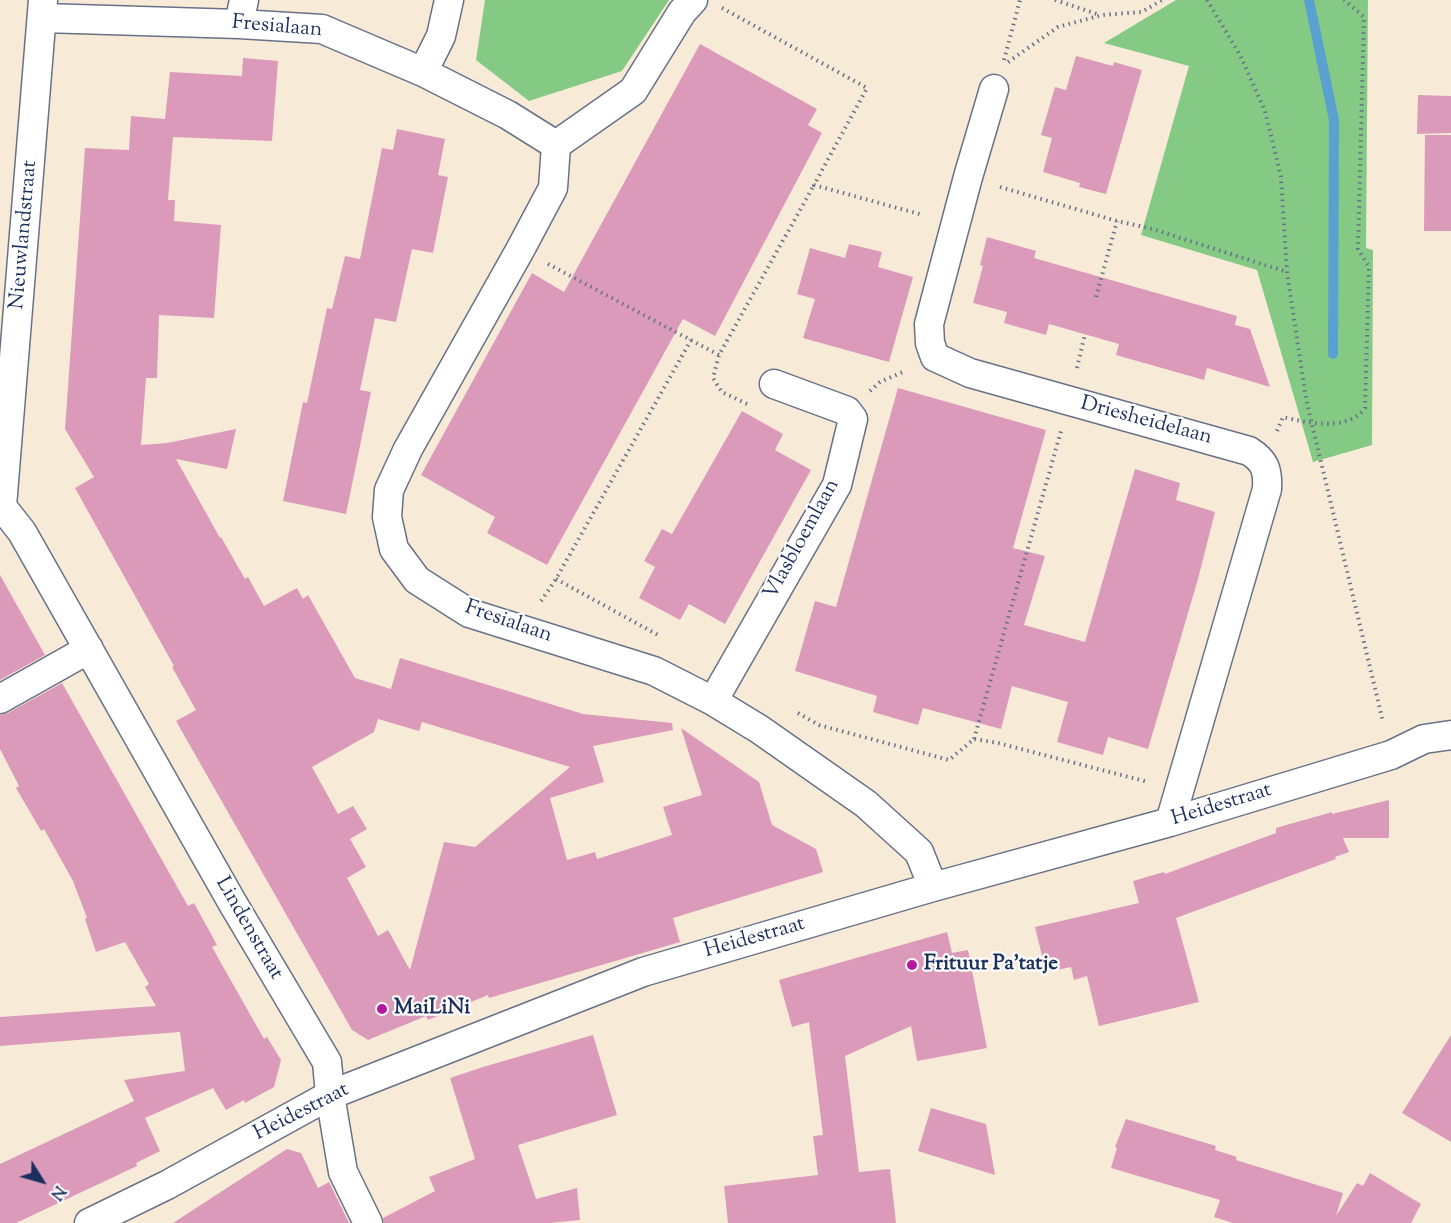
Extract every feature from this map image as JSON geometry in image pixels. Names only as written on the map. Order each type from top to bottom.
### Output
[{"type":"street","points":[[423,72],[441,36],[449,0]]},
{"type":"street","points":[[556,145],[633,91],[682,12],[706,3]]},
{"type":"street","name":"Fresialaan","points":[[43,9],[242,12],[322,29],[423,72],[508,116],[556,145],[553,188],[408,449],[389,490],[387,517],[394,549],[417,580],[469,613],[654,671],[713,700],[759,729],[866,804],[919,852],[933,887]]},
{"type":"street","name":"Nieuwlandstraat","points":[[1,505],[43,9]]},
{"type":"street","points":[[935,357],[930,343],[929,324],[994,89]]},
{"type":"street","name":"Driesheidelaan","points":[[935,357],[970,374],[1249,451],[1265,464]]},
{"type":"street","points":[[774,384],[847,411]]},
{"type":"street","name":"Vlasbloemlaan","points":[[713,700],[837,485],[853,420],[847,411]]},
{"type":"street","points":[[1170,822],[1267,489],[1268,476],[1265,464]]},
{"type":"street","name":"Lindenstraat","points":[[1,505],[22,532],[232,902],[327,1062],[343,1172],[368,1223]]},
{"type":"street","points":[[0,699],[89,649]]},
{"type":"street","name":"Heidestraat","points":[[89,1223],[167,1185],[330,1095],[643,972],[933,887],[1170,822],[1391,755],[1424,739],[1451,735]]},
{"type":"path","points":[[1020,0],[1003,65],[1058,27],[1102,15],[1142,12],[1162,0]]},
{"type":"path","points":[[1055,0],[1102,15]]},
{"type":"path","points":[[1207,0],[1240,55],[1265,111],[1281,177],[1287,272],[1312,424],[1391,755]]},
{"type":"path","points":[[1265,464],[1283,417],[1312,424],[1342,422],[1359,417],[1365,408],[1369,267],[1358,249],[1364,17],[1344,0]]},
{"type":"path","points":[[706,3],[867,88],[719,355],[713,378],[722,392],[755,408],[774,384]]},
{"type":"path","points":[[968,177],[1117,221],[1149,228],[1287,272]]},
{"type":"path","points":[[814,185],[956,223]]},
{"type":"path","points":[[1096,297],[1117,221]]},
{"type":"path","points":[[520,250],[719,355]]},
{"type":"path","points":[[789,708],[819,724],[949,760],[974,739],[1069,401],[1085,334]]},
{"type":"path","points":[[522,630],[556,579],[691,340]]},
{"type":"path","points":[[847,411],[880,382],[935,357]]},
{"type":"path","points":[[556,579],[668,641]]},
{"type":"path","points":[[974,739],[998,743],[1178,790]]},
{"type":"green space","points":[[485,0],[669,0],[622,71],[529,101],[476,60]]},
{"type":"green space","points":[[1176,0],[1368,0],[1366,248],[1373,250],[1372,445],[1313,462],[1257,270],[1141,235],[1189,66],[1104,43]]},
{"type":"building","points":[[700,44],[817,109],[808,125],[822,133],[715,336],[683,319],[547,565],[487,533],[495,517],[421,475],[532,273],[564,292]]},
{"type":"building","points":[[1076,56],[1113,66],[1114,62],[1142,70],[1106,194],[1079,187],[1080,183],[1043,172],[1052,138],[1041,135],[1055,87],[1066,90]]},
{"type":"building","points":[[243,58],[278,61],[272,141],[173,137],[168,200],[175,200],[174,221],[221,225],[214,318],[159,315],[157,378],[146,378],[141,445],[167,443],[236,429],[227,469],[176,459],[220,538],[245,579],[248,577],[264,606],[297,588],[303,599],[308,595],[355,678],[391,689],[400,658],[583,714],[672,723],[673,730],[593,746],[604,782],[550,798],[567,860],[595,852],[597,859],[672,835],[663,807],[702,795],[681,728],[759,782],[772,825],[816,849],[823,872],[673,918],[680,942],[489,998],[488,995],[428,1020],[426,1016],[368,1040],[352,1030],[176,721],[196,710],[75,488],[94,477],[65,429],[85,148],[129,150],[131,116],[165,119],[170,72],[242,76]],"holes":[[[378,719],[419,731],[422,722],[570,767],[475,847],[444,842],[410,970],[388,930],[378,936],[347,878],[366,867],[350,839],[367,829],[353,806],[338,814],[312,767],[374,732]]]},
{"type":"building","points":[[1418,95],[1451,96],[1451,133],[1417,134]]},
{"type":"building","points":[[397,129],[445,139],[438,175],[448,177],[433,253],[412,249],[396,322],[375,318],[360,390],[371,392],[346,514],[283,501],[303,402],[307,403],[327,308],[332,309],[345,256],[360,259],[382,148],[393,150]]},
{"type":"building","points":[[1425,135],[1451,135],[1451,231],[1424,231]]},
{"type":"building","points":[[987,237],[1036,251],[1034,258],[1237,316],[1235,325],[1250,329],[1270,387],[1207,368],[1204,380],[1116,355],[1119,344],[1049,324],[1046,335],[1004,323],[1007,312],[973,303],[983,266],[980,265]]},
{"type":"building","points":[[849,244],[882,252],[878,267],[913,277],[889,362],[803,338],[815,299],[797,294],[810,248],[845,258]]},
{"type":"building","points":[[898,388],[1046,430],[1013,548],[1045,556],[1024,625],[1085,642],[1135,469],[1180,483],[1176,500],[1215,512],[1198,579],[1148,749],[1108,737],[1103,755],[1057,742],[1068,702],[1012,686],[1001,729],[923,708],[918,725],[873,712],[877,696],[795,671],[815,601],[836,607]]},
{"type":"building","points":[[742,411],[783,434],[775,450],[811,470],[725,624],[689,604],[680,620],[639,598],[655,567],[644,561],[662,529],[672,534]]},
{"type":"building","points":[[0,575],[45,655],[0,680]]},
{"type":"building","points":[[62,683],[188,906],[194,903],[217,945],[212,947],[264,1039],[267,1037],[281,1060],[274,1087],[245,1103],[244,1100],[226,1110],[213,1088],[145,1118],[160,1151],[136,1163],[137,1166],[16,1223],[0,1223],[0,1164],[134,1101],[124,1080],[185,1071],[180,1032],[0,1046],[0,1017],[156,1006],[145,987],[149,984],[125,942],[96,952],[85,919],[87,918],[73,881],[44,829],[41,831],[16,788],[19,786],[0,749],[0,715],[8,713]]},
{"type":"building","points":[[1389,800],[1389,838],[1343,838],[1349,852],[1335,857],[1336,859],[1176,918],[1199,1002],[1099,1026],[1087,976],[1074,980],[1071,967],[1046,972],[1035,927],[1139,903],[1133,881],[1164,872],[1165,874],[1276,833],[1276,828],[1332,812],[1332,814]]},
{"type":"building","points":[[947,932],[952,953],[968,950],[987,1048],[917,1061],[911,1026],[845,1056],[859,1172],[890,1169],[896,1223],[728,1223],[724,1186],[818,1175],[813,1136],[823,1135],[809,1022],[792,1027],[779,980]]},
{"type":"building","points":[[593,1035],[617,1115],[518,1145],[536,1199],[577,1188],[580,1220],[550,1223],[384,1223],[383,1218],[435,1191],[429,1177],[475,1159],[450,1078]]},
{"type":"building","points":[[1451,1035],[1451,1142],[1402,1113]]},
{"type":"building","points":[[931,1108],[986,1124],[995,1175],[918,1151]]},
{"type":"building","points":[[1126,1119],[1216,1146],[1215,1150],[1237,1157],[1236,1160],[1343,1193],[1336,1216],[1357,1183],[1363,1186],[1370,1173],[1421,1204],[1411,1223],[1233,1223],[1214,1217],[1220,1200],[1111,1168],[1117,1148],[1115,1147]]},
{"type":"building","points":[[287,1149],[301,1153],[318,1188],[329,1182],[349,1223],[173,1223]]},
{"type":"waterway","points":[[1309,0],[1334,120],[1333,354]]},
{"type":"place","name":"Frituur Pa'tatje","points":[[912,965]]},
{"type":"place","name":"MaiLiNi","points":[[382,1009]]}]
